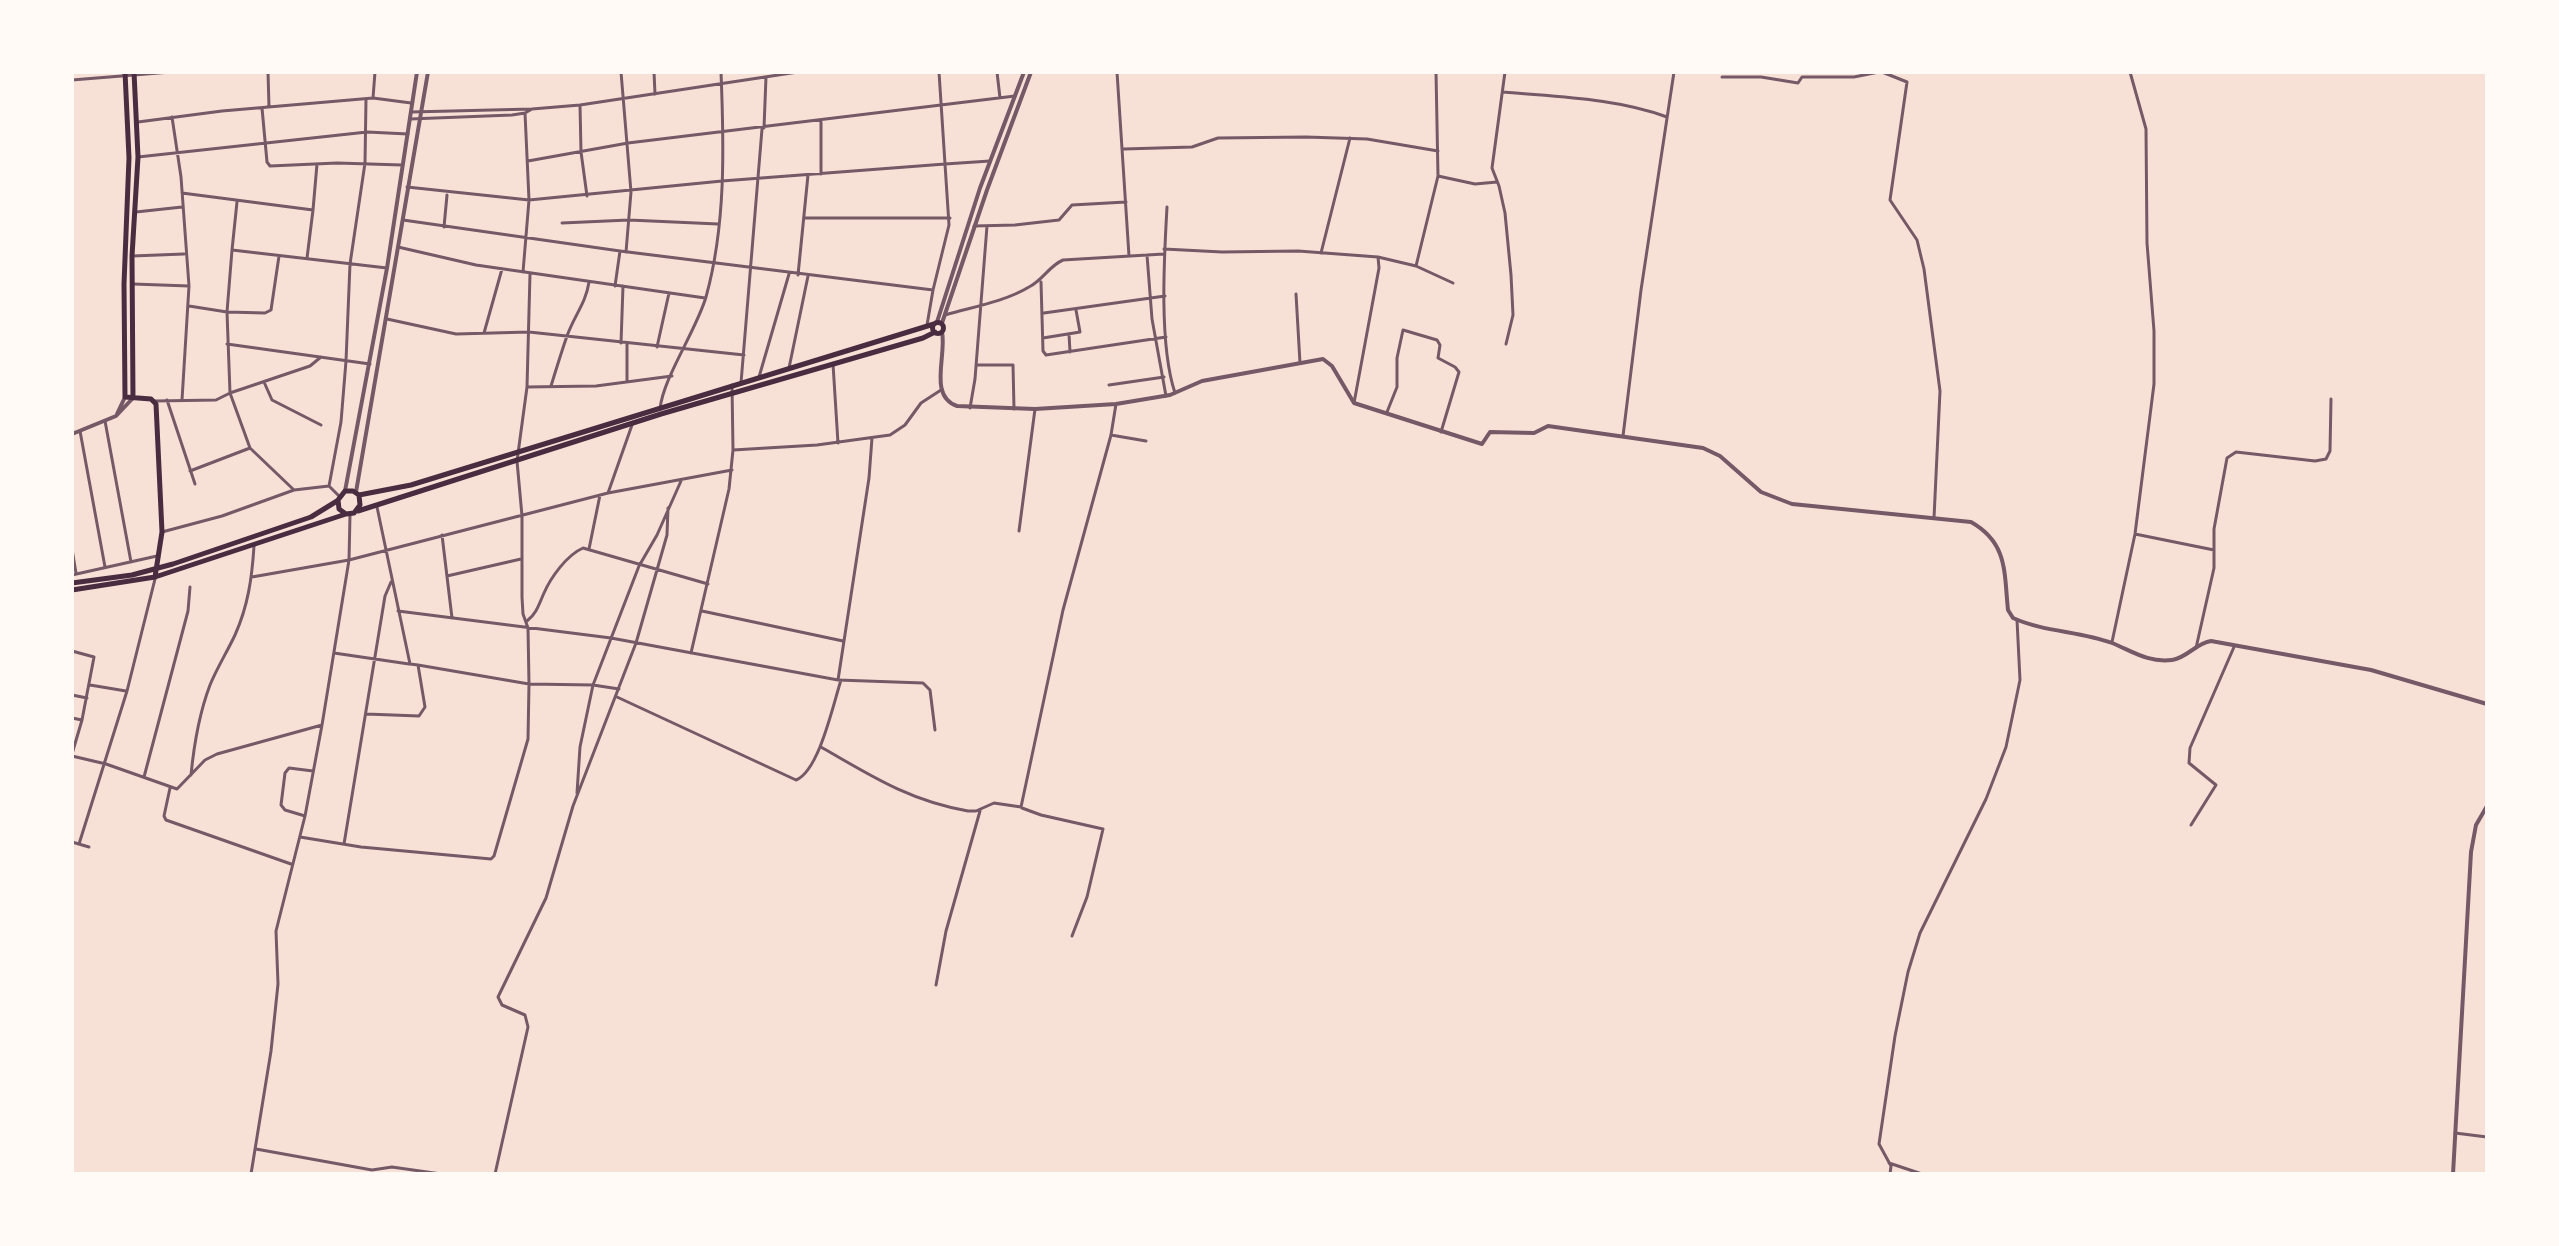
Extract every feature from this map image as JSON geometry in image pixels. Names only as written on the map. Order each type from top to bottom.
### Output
[{"type":"main road","points":[[133,398],[132,256],[138,157],[134,74]]},
{"type":"main road","points":[[125,75],[129,158],[124,284],[125,397],[155,401],[162,532],[156,573]]},
{"type":"main road","points":[[72,590],[156,573],[254,544],[633,424],[759,377],[937,323]]},
{"type":"main road","points":[[937,323],[938,332]]},
{"type":"main road","points":[[937,323],[938,332]]},
{"type":"main road","points":[[72,583],[156,573],[311,517],[345,491],[357,493],[411,485],[659,406],[833,364],[938,332]]},
{"type":"main road","points":[[350,514],[360,505],[357,493]]},
{"type":"main road","points":[[338,498],[339,509],[350,514]]},
{"type":"street","points":[[72,80],[171,72]]},
{"type":"street","points":[[268,72],[269,107]]},
{"type":"street","points":[[373,98],[375,72]]},
{"type":"street","points":[[345,491],[387,268],[417,72]]},
{"type":"street","points":[[357,493],[428,72]]},
{"type":"street","points":[[621,72],[631,192],[626,252]]},
{"type":"street","points":[[654,72],[655,94]]},
{"type":"street","points":[[661,414],[659,406],[705,298],[713,263],[722,181],[721,72]]},
{"type":"street","points":[[411,112],[580,105],[798,72]]},
{"type":"street","points":[[926,328],[950,218],[939,72]]},
{"type":"street","points":[[997,72],[1000,98]]},
{"type":"street","points":[[937,323],[980,188],[1024,72]]},
{"type":"street","points":[[937,323],[945,315],[1031,72]]},
{"type":"street","points":[[1117,72],[1129,256]]},
{"type":"street","points":[[1416,266],[1438,176],[1436,72]]},
{"type":"street","points":[[1505,72],[1492,165],[1505,213],[1512,287],[1513,315],[1506,344]]},
{"type":"street","points":[[1623,436],[1674,72]]},
{"type":"street","points":[[1722,77],[1761,77],[1798,83],[1802,75],[1854,77],[1880,72],[1907,82],[1890,200],[1917,240],[1924,269],[1940,391],[1934,518]]},
{"type":"street","points":[[2112,643],[2135,534],[2151,417],[2154,331],[2147,243],[2146,129],[2130,72]]},
{"type":"street","points":[[741,383],[766,77]]},
{"type":"street","points":[[1503,92],[1641,107],[1667,117]]},
{"type":"street","points":[[528,161],[628,143],[1015,96]]},
{"type":"street","points":[[136,122],[373,98],[412,104]]},
{"type":"street","points":[[338,498],[329,486],[341,422],[350,264],[365,163],[366,99]]},
{"type":"street","points":[[580,105],[581,152],[587,196]]},
{"type":"street","points":[[523,272],[529,200],[524,107]]},
{"type":"street","points":[[262,108],[267,162],[270,166],[365,163],[404,166]]},
{"type":"street","points":[[480,109],[480,117]]},
{"type":"street","points":[[410,119],[480,117],[525,113],[532,109]]},
{"type":"street","points":[[172,117],[189,286],[182,400]]},
{"type":"street","points":[[821,121],[821,174]]},
{"type":"street","points":[[138,157],[367,132],[408,134]]},
{"type":"street","points":[[1124,149],[1192,147],[1218,138],[1350,138],[1438,151]]},
{"type":"street","points":[[1321,253],[1350,138]]},
{"type":"street","points":[[407,187],[529,200],[757,178],[990,161]]},
{"type":"street","points":[[307,259],[317,164]]},
{"type":"street","points":[[798,275],[808,175]]},
{"type":"street","points":[[1438,176],[1475,184],[1498,181]]},
{"type":"street","points":[[980,188],[987,190]]},
{"type":"street","points":[[182,193],[313,210]]},
{"type":"street","points":[[444,227],[447,193]]},
{"type":"street","points":[[237,200],[227,312],[230,393],[250,448],[294,490]]},
{"type":"street","points":[[974,226],[1059,220],[1072,205],[1126,202]]},
{"type":"street","points":[[136,212],[182,207]]},
{"type":"street","points":[[1167,207],[1164,251],[1166,337],[1168,365],[1175,393]]},
{"type":"street","points":[[804,218],[950,218]]},
{"type":"street","points":[[403,220],[798,275],[933,290]]},
{"type":"street","points":[[562,223],[629,220],[718,224]]},
{"type":"street","points":[[970,408],[987,226]]},
{"type":"street","points":[[398,247],[530,274],[705,298]]},
{"type":"street","points":[[232,250],[387,268]]},
{"type":"street","points":[[615,286],[620,251]]},
{"type":"street","points":[[945,315],[1026,289],[1063,260],[1147,255],[1164,251],[1321,253],[1378,257],[1416,266],[1453,283]]},
{"type":"street","points":[[132,256],[185,254]]},
{"type":"street","points":[[1147,255],[1155,340],[1166,396]]},
{"type":"street","points":[[189,306],[227,312],[265,313],[271,310],[279,256]]},
{"type":"street","points":[[1354,403],[1364,360],[1379,268],[1378,257]]},
{"type":"street","points":[[484,333],[502,269]]},
{"type":"street","points":[[759,377],[789,273]]},
{"type":"street","points":[[299,837],[485,860],[492,858],[528,739],[528,628],[522,597],[522,516],[517,461],[527,387],[530,274]]},
{"type":"street","points":[[789,368],[808,276]]},
{"type":"street","points":[[1041,280],[1045,354],[1166,337]]},
{"type":"street","points":[[551,388],[567,336],[585,301],[589,282]]},
{"type":"street","points":[[132,284],[189,286]]},
{"type":"street","points":[[621,343],[623,286]]},
{"type":"street","points":[[657,347],[669,293]]},
{"type":"street","points":[[1296,294],[1300,363]]},
{"type":"street","points":[[1044,313],[1165,296]]},
{"type":"street","points":[[1043,338],[1080,332],[1076,310]]},
{"type":"street","points":[[386,319],[456,334],[529,332],[744,355]]},
{"type":"street","points":[[1386,415],[1397,387],[1397,358],[1403,330],[1437,340],[1440,360],[1459,370],[1441,432]]},
{"type":"street","points":[[938,332],[944,346],[941,390],[948,402],[970,408],[1035,409],[1116,404],[1166,396],[1202,381],[1327,360],[1354,403],[1482,444],[1490,432],[1534,433],[1548,426],[1623,436],[1712,451],[1761,492],[1792,504],[1964,520],[1992,537],[2001,555],[2008,610],[2017,620],[2112,643],[2134,655],[2175,660],[2211,641],[2379,672],[2487,704]]},
{"type":"street","points":[[1069,334],[1070,352]]},
{"type":"street","points":[[627,343],[627,382]]},
{"type":"street","points":[[227,344],[370,364]]},
{"type":"street","points":[[155,401],[216,400],[310,366],[321,357]]},
{"type":"street","points":[[833,364],[838,443]]},
{"type":"street","points":[[976,365],[1013,365],[1014,409]]},
{"type":"street","points":[[527,387],[551,388],[672,376]]},
{"type":"street","points":[[1109,385],[1164,377]]},
{"type":"street","points":[[264,382],[272,400],[321,425]]},
{"type":"street","points":[[691,653],[732,470],[732,389]]},
{"type":"street","points":[[733,450],[838,443],[890,435],[901,429],[916,407],[941,390]]},
{"type":"street","points":[[116,416],[125,397]]},
{"type":"street","points":[[72,434],[116,416],[133,398]]},
{"type":"street","points":[[2196,648],[2214,568],[2214,529],[2229,456],[2236,452],[2315,461],[2326,459],[2330,451],[2331,399]]},
{"type":"street","points":[[167,400],[195,484]]},
{"type":"street","points":[[1021,807],[1063,610],[1111,435],[1116,404]]},
{"type":"street","points":[[1019,531],[1035,409]]},
{"type":"street","points":[[105,421],[131,562]]},
{"type":"street","points":[[608,493],[633,424]]},
{"type":"street","points":[[80,431],[105,567]]},
{"type":"street","points":[[1111,435],[1146,441]]},
{"type":"street","points":[[617,697],[792,780],[804,777],[821,747],[839,680],[863,525],[872,438]]},
{"type":"street","points":[[190,471],[250,448]]},
{"type":"street","points":[[252,577],[349,560],[608,493],[732,470]]},
{"type":"street","points":[[577,796],[580,747],[593,685],[639,566],[657,535],[681,481]]},
{"type":"street","points":[[162,532],[222,516],[294,490],[329,486]]},
{"type":"street","points":[[589,549],[600,495]]},
{"type":"street","points":[[377,504],[410,664]]},
{"type":"street","points":[[495,1174],[528,1027],[525,1015],[502,1005],[498,997],[546,898],[577,796],[636,643],[667,535],[668,508]]},
{"type":"street","points":[[251,1174],[278,984],[276,931],[305,816],[322,725],[349,560],[350,514]]},
{"type":"street","points":[[2135,534],[2215,550]]},
{"type":"street","points":[[442,535],[452,618]]},
{"type":"street","points":[[191,775],[202,710],[211,683],[244,613],[252,577],[254,544]]},
{"type":"street","points":[[72,549],[74,574],[157,556]]},
{"type":"street","points":[[526,622],[534,615],[555,574],[578,550],[589,549],[708,584]]},
{"type":"street","points":[[447,576],[522,559]]},
{"type":"street","points":[[79,844],[127,691],[156,573]]},
{"type":"street","points":[[344,844],[385,596],[391,582]]},
{"type":"street","points":[[144,777],[185,626],[190,587]]},
{"type":"street","points":[[398,611],[611,638],[839,680],[927,685],[935,730]]},
{"type":"street","points":[[702,611],[844,641]]},
{"type":"street","points":[[1890,1174],[1889,1163],[1879,1144],[1908,972],[1918,938],[1986,799],[2006,747],[2020,680],[2017,620]]},
{"type":"street","points":[[2191,825],[2216,785],[2189,763],[2190,748],[2234,647]]},
{"type":"street","points":[[72,651],[94,657],[72,755],[170,788],[179,788],[205,760],[217,754],[322,725]]},
{"type":"street","points":[[334,653],[529,684],[593,685],[619,689]]},
{"type":"street","points":[[366,714],[422,715],[425,703],[418,665]]},
{"type":"street","points":[[90,685],[127,691]]},
{"type":"street","points":[[72,695],[87,698]]},
{"type":"street","points":[[72,718],[82,720]]},
{"type":"street","points":[[821,747],[916,799],[968,811],[980,810],[994,803],[1021,807],[1041,815],[1103,829],[1087,897],[1072,936]]},
{"type":"street","points":[[305,816],[285,810],[281,805],[285,773],[289,768],[313,771]]},
{"type":"street","points":[[170,788],[164,816],[166,820],[291,864]]},
{"type":"street","points":[[2453,1174],[2471,852],[2476,825],[2487,806]]},
{"type":"street","points":[[936,985],[949,921],[980,810]]},
{"type":"street","points":[[72,842],[89,847]]},
{"type":"street","points":[[2455,1133],[2487,1137]]},
{"type":"street","points":[[256,1149],[372,1170],[392,1167],[441,1174]]},
{"type":"street","points":[[1889,1163],[1922,1174]]}]
